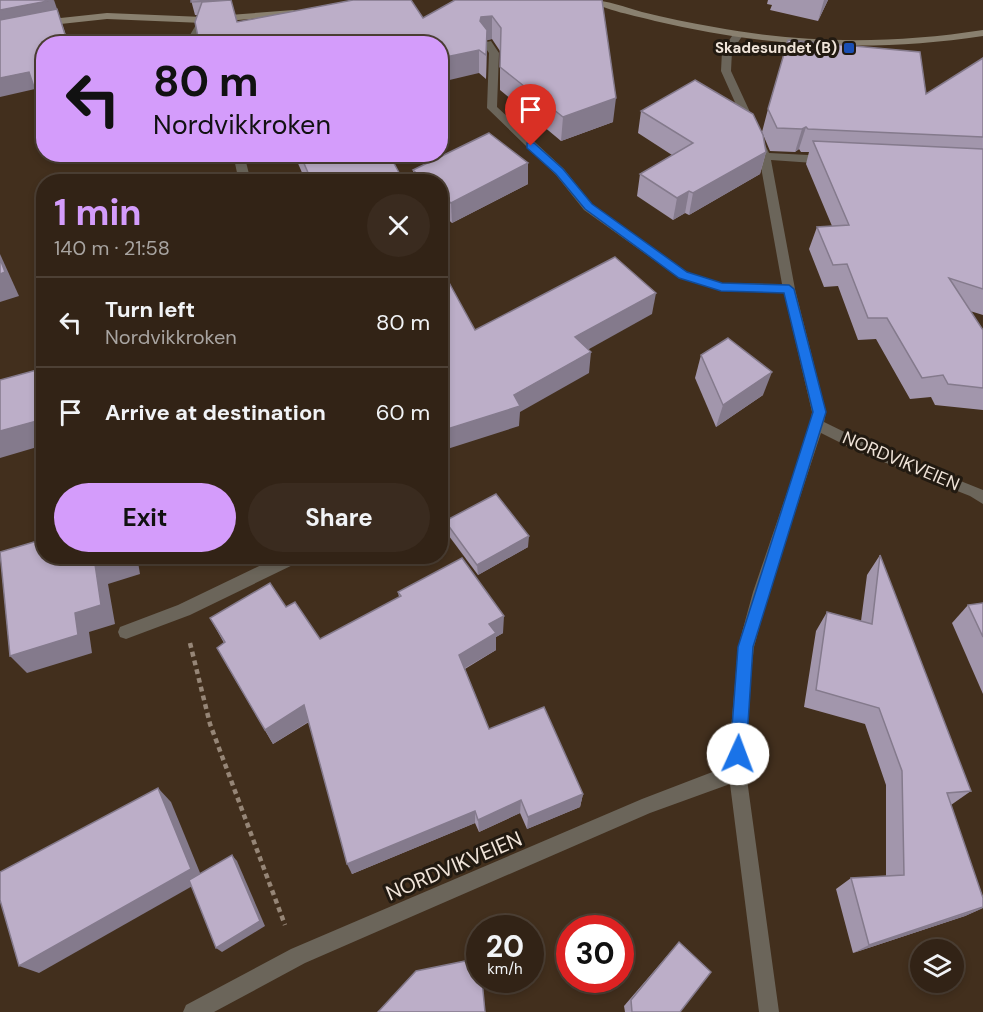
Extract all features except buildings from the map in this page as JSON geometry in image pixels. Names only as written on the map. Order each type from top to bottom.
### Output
[{"type":"street","points":[[594,0],[738,35],[813,42],[873,43],[983,33]]},
{"type":"street","points":[[34,25],[107,16],[203,20],[304,11]]},
{"type":"street","points":[[195,36],[203,20]]},
{"type":"street","points":[[738,35],[732,40],[724,58],[726,71],[765,156],[789,289],[819,412],[818,425],[761,592],[746,647],[741,690],[737,772],[769,1012]]},
{"type":"street","points":[[488,43],[494,53],[492,108],[560,172],[588,207],[683,275],[721,287],[789,289]]},
{"type":"street","points":[[765,156],[836,160]]},
{"type":"street","name":"NORDVIKVEIEN","points":[[818,425],[866,449],[975,492],[983,498]]},
{"type":"street","points":[[126,632],[184,610],[279,564]]},
{"type":"street","name":"NORDVIKVEIEN","points":[[193,1012],[298,956],[648,805],[737,772]]},
{"type":"path","points":[[184,610],[186,628],[210,724],[247,827],[298,956]]},
{"type":"place","name":"Skadesundet (B)","points":[[849,48]]},
{"type":"route","points":[[531,146],[560,172],[588,207],[683,275],[721,287],[789,289],[817,399],[818,425],[761,592],[746,647],[738,754]]}]
